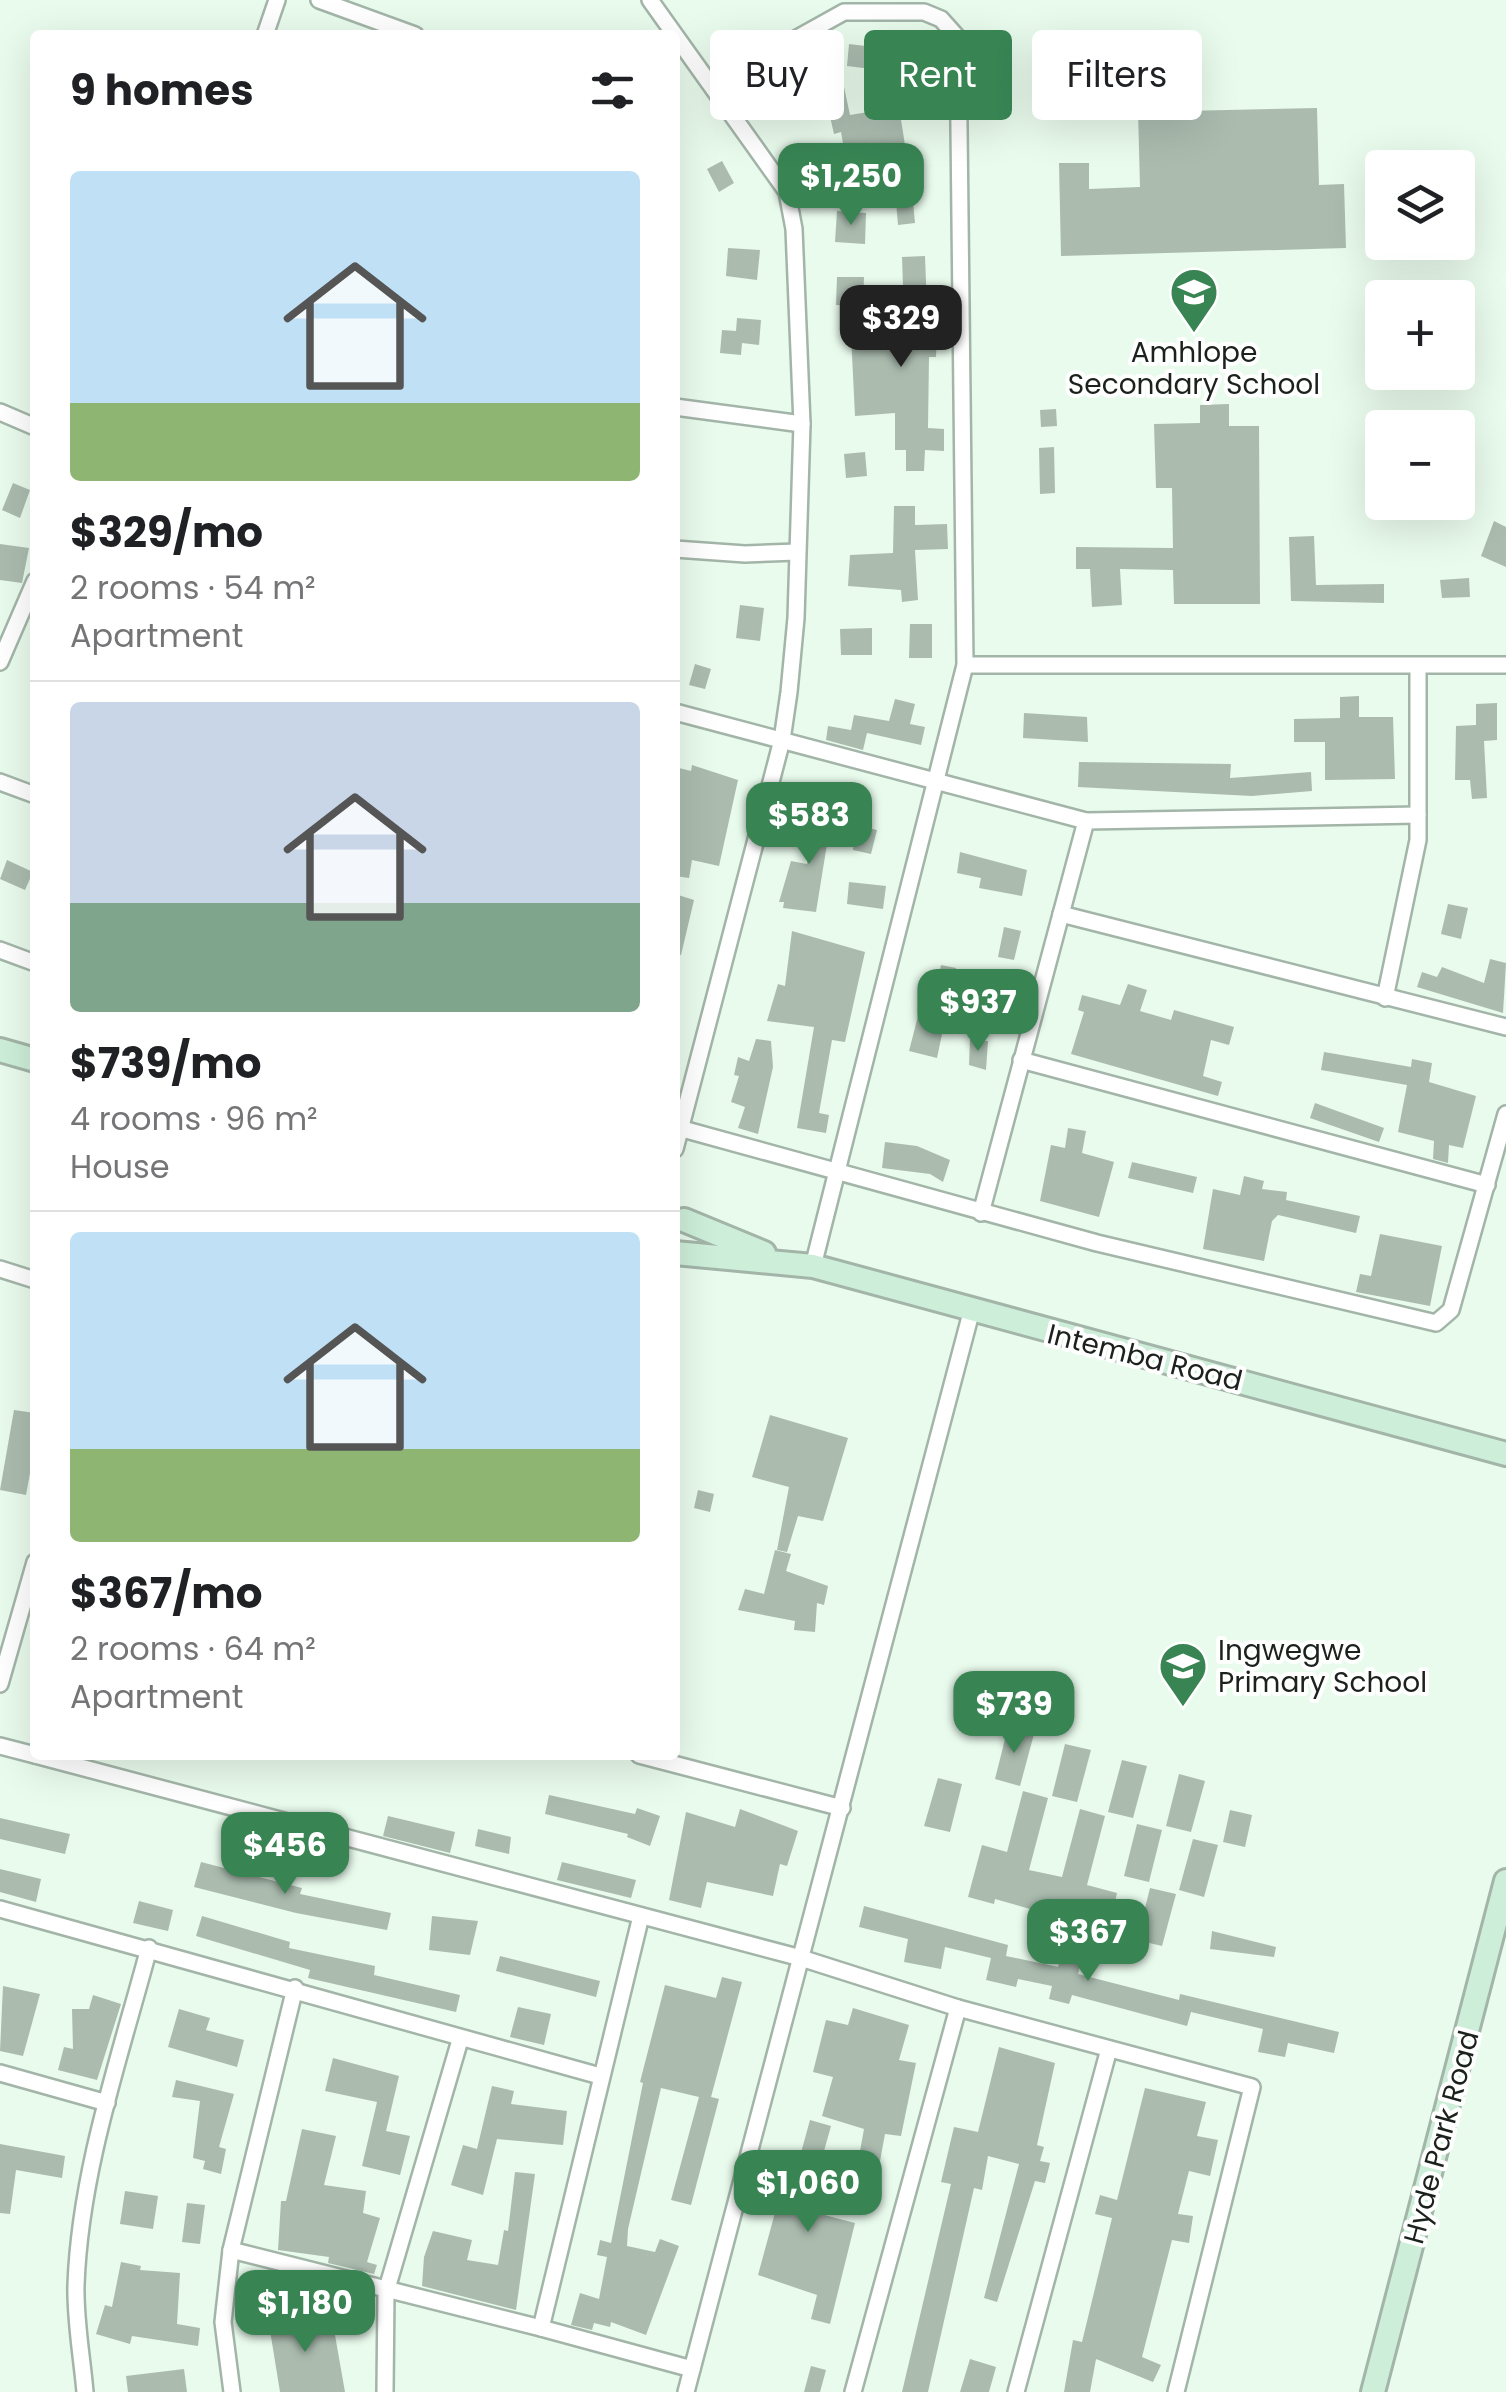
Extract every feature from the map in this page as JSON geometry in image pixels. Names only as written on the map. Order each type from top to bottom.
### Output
[{"type":"street","points":[[266,30],[278,0]]},
{"type":"street","points":[[319,0],[401,30]]},
{"type":"street","points":[[650,0],[672,30]]},
{"type":"street","points":[[811,30],[844,12],[924,12],[941,19],[958,38],[965,665],[813,1266]]},
{"type":"street","points":[[680,41],[710,82]]},
{"type":"street","points":[[680,1124],[782,740],[796,618],[802,424],[792,208],[787,192],[737,120]]},
{"type":"street","points":[[680,409],[802,424]]},
{"type":"street","points":[[0,412],[30,425]]},
{"type":"street","points":[[680,549],[744,554],[797,552]]},
{"type":"street","points":[[0,662],[30,593]]},
{"type":"street","points":[[965,665],[1506,665]]},
{"type":"street","points":[[1385,998],[1415,858],[1418,666]]},
{"type":"street","points":[[680,713],[1086,821],[1418,815]]},
{"type":"street","points":[[0,782],[30,793]]},
{"type":"street","points":[[982,1212],[1086,821]]},
{"type":"street","points":[[1061,914],[1506,1027]]},
{"type":"street","points":[[0,950],[30,961]]},
{"type":"street","points":[[0,1050],[30,1059]]},
{"type":"street","points":[[1021,1060],[1487,1185]]},
{"type":"street","points":[[680,1128],[982,1212],[1436,1323],[1445,1320],[1451,1310],[1506,1114]]},
{"type":"street","points":[[680,1213],[684,1238],[680,1244]]},
{"type":"street","points":[[680,1213],[784,1261]]},
{"type":"street","points":[[680,1252],[784,1261]]},
{"type":"street","name":"Intemba Road","points":[[784,1261],[1506,1454]]},
{"type":"street","points":[[0,1269],[30,1278]]},
{"type":"street","points":[[686,2392],[972,1313]]},
{"type":"street","points":[[0,1684],[30,1600]]},
{"type":"street","points":[[0,1746],[30,1754]]},
{"type":"street","points":[[54,1760],[801,1958],[958,2008],[1252,2087],[1176,2392]]},
{"type":"street","points":[[657,1760],[842,1808]]},
{"type":"street","name":"Hyde Park Road","points":[[1373,2392],[1506,1882]]},
{"type":"street","points":[[0,1908],[295,1988],[460,2040],[600,2076]]},
{"type":"street","points":[[541,2328],[641,1916]]},
{"type":"street","points":[[86,2392],[76,2290],[78,2255],[107,2103],[149,1948]]},
{"type":"street","points":[[232,2392],[224,2322],[231,2250],[295,1988]]},
{"type":"street","points":[[853,2392],[958,2008]]},
{"type":"street","points":[[385,2392],[386,2292],[460,2040]]},
{"type":"street","points":[[1016,2392],[1109,2049]]},
{"type":"street","points":[[0,2073],[107,2103]]},
{"type":"street","points":[[231,2250],[692,2368]]},
{"type":"building","points":[[849,44],[864,46],[864,68],[847,66]]},
{"type":"building","points":[[844,87],[850,115],[864,113],[864,120],[901,120],[905,145],[845,155],[841,132],[834,134],[831,120],[844,120]]},
{"type":"building","points":[[1317,108],[1319,185],[1344,184],[1346,248],[1061,256],[1059,163],[1089,163],[1089,189],[1140,187],[1138,120],[1202,120],[1202,111]]},
{"type":"building","points":[[722,161],[734,183],[719,192],[707,169]]},
{"type":"building","points":[[913,201],[915,223],[898,225],[896,202]]},
{"type":"building","points":[[837,211],[866,213],[865,244],[835,242]]},
{"type":"building","points":[[728,248],[760,250],[757,280],[726,276]]},
{"type":"building","points":[[925,256],[927,308],[933,308],[933,336],[937,336],[936,357],[929,357],[928,428],[944,429],[944,451],[925,450],[924,471],[906,471],[906,450],[895,450],[895,413],[855,416],[851,335],[892,336],[893,317],[904,317],[902,257]]},
{"type":"building","points":[[837,277],[864,277],[863,306],[836,305]]},
{"type":"building","points":[[737,318],[761,320],[759,345],[742,343],[741,355],[720,353],[722,330],[736,331]]},
{"type":"building","points":[[1229,404],[1229,426],[1259,426],[1260,604],[1174,604],[1173,570],[1120,569],[1122,605],[1092,607],[1090,569],[1076,569],[1076,547],[1173,548],[1172,488],[1156,488],[1154,424],[1200,423],[1200,405]]},
{"type":"building","points":[[1056,409],[1057,426],[1041,427],[1040,410]]},
{"type":"building","points":[[1054,447],[1055,493],[1040,494],[1039,448]]},
{"type":"building","points":[[865,452],[867,476],[846,478],[844,454]]},
{"type":"building","points":[[13,483],[30,490],[20,518],[2,510]]},
{"type":"building","points":[[894,506],[915,506],[915,525],[947,524],[948,549],[915,550],[918,600],[902,602],[901,590],[848,586],[850,555],[893,553]]},
{"type":"building","points":[[1494,521],[1506,527],[1506,567],[1481,556]]},
{"type":"building","points":[[1314,536],[1316,585],[1384,584],[1384,603],[1291,601],[1289,537]]},
{"type":"building","points":[[0,544],[29,548],[22,583],[0,580]]},
{"type":"building","points":[[1469,578],[1470,597],[1442,598],[1440,580]]},
{"type":"building","points":[[740,605],[764,608],[760,641],[736,638]]},
{"type":"building","points":[[910,624],[932,624],[932,658],[909,658]]},
{"type":"building","points":[[872,628],[872,655],[841,655],[840,629]]},
{"type":"building","points":[[695,664],[711,669],[705,689],[689,685]]},
{"type":"building","points":[[1359,696],[1359,717],[1393,717],[1395,779],[1325,780],[1325,742],[1294,742],[1294,719],[1340,718],[1340,697]]},
{"type":"building","points":[[895,699],[915,704],[910,724],[925,727],[921,745],[867,733],[863,750],[826,740],[828,726],[851,730],[854,715],[889,721]]},
{"type":"building","points":[[1497,703],[1497,740],[1484,741],[1487,798],[1472,799],[1470,780],[1455,780],[1456,726],[1476,725],[1476,704]]},
{"type":"building","points":[[1024,713],[1087,717],[1088,742],[1023,738]]},
{"type":"building","points":[[1079,762],[1231,764],[1230,778],[1311,772],[1312,791],[1252,796],[1078,787]]},
{"type":"building","points":[[692,765],[738,780],[719,866],[692,860],[689,878],[680,877],[680,768],[691,771]]},
{"type":"building","points":[[815,805],[833,807],[816,912],[783,908],[784,902],[779,902],[791,861],[807,864]]},
{"type":"building","points":[[856,825],[877,830],[871,854],[853,850]]},
{"type":"building","points":[[960,852],[1027,870],[1022,896],[979,888],[981,878],[957,873]]},
{"type":"building","points":[[7,860],[30,871],[25,890],[0,879]]},
{"type":"building","points":[[849,882],[886,886],[883,909],[847,904]]},
{"type":"building","points":[[680,896],[694,900],[680,955]]},
{"type":"building","points":[[1448,904],[1468,908],[1461,939],[1441,934]]},
{"type":"building","points":[[1004,927],[1021,931],[1014,960],[998,957]]},
{"type":"building","points":[[792,931],[865,952],[845,1042],[832,1040],[819,1113],[829,1115],[826,1133],[797,1128],[814,1027],[767,1021],[778,984],[785,986]]},
{"type":"building","points":[[1490,959],[1506,963],[1503,1013],[1417,987],[1422,972],[1437,977],[1442,967],[1484,983]]},
{"type":"building","points":[[941,965],[956,968],[937,1058],[909,1051],[918,1016],[929,1019]]},
{"type":"building","points":[[1128,984],[1147,990],[1140,1011],[1171,1020],[1174,1010],[1234,1027],[1229,1045],[1211,1040],[1203,1076],[1222,1082],[1218,1096],[1071,1054],[1084,1012],[1078,1010],[1082,995],[1120,1005]]},
{"type":"building","points":[[756,1039],[771,1041],[773,1067],[758,1134],[738,1128],[745,1107],[731,1102],[739,1076],[734,1075],[738,1057],[749,1061]]},
{"type":"building","points":[[970,1040],[988,1041],[986,1070],[969,1065]]},
{"type":"building","points":[[1324,1052],[1411,1067],[1412,1059],[1432,1063],[1429,1082],[1476,1096],[1463,1148],[1449,1145],[1448,1163],[1433,1159],[1434,1141],[1398,1132],[1407,1085],[1321,1070]]},
{"type":"building","points":[[1315,1103],[1384,1128],[1379,1142],[1310,1118]]},
{"type":"building","points":[[1068,1128],[1086,1131],[1082,1153],[1114,1162],[1099,1217],[1040,1201],[1051,1145],[1065,1148]]},
{"type":"building","points":[[885,1142],[917,1146],[950,1160],[943,1182],[930,1174],[882,1168]]},
{"type":"building","points":[[1132,1162],[1197,1177],[1193,1193],[1128,1178]]},
{"type":"building","points":[[1244,1176],[1264,1181],[1262,1189],[1287,1192],[1286,1200],[1360,1216],[1356,1233],[1278,1215],[1272,1221],[1264,1261],[1203,1249],[1213,1189],[1240,1195]]},
{"type":"building","points":[[1380,1234],[1442,1246],[1430,1306],[1356,1292],[1360,1274],[1371,1276]]},
{"type":"building","points":[[14,1410],[30,1412],[26,1495],[0,1490]]},
{"type":"building","points":[[770,1415],[848,1438],[823,1521],[798,1516],[787,1552],[777,1550],[789,1487],[752,1477]]},
{"type":"building","points":[[698,1490],[714,1494],[710,1512],[694,1508]]},
{"type":"building","points":[[775,1550],[791,1554],[786,1571],[828,1586],[824,1605],[817,1603],[815,1632],[794,1630],[795,1621],[738,1610],[745,1589],[764,1594]]},
{"type":"building","points":[[1008,1727],[1034,1734],[1020,1786],[995,1779]]},
{"type":"building","points":[[1065,1744],[1091,1750],[1077,1802],[1052,1796]]},
{"type":"building","points":[[1122,1760],[1147,1766],[1133,1818],[1108,1812]]},
{"type":"building","points":[[1179,1774],[1205,1781],[1191,1832],[1166,1826]]},
{"type":"building","points":[[938,1778],[962,1784],[950,1832],[924,1826]]},
{"type":"building","points":[[1023,1791],[1048,1798],[1029,1870],[1062,1877],[1080,1809],[1105,1816],[1087,1885],[1117,1893],[1108,1931],[995,1899],[994,1904],[968,1897],[982,1845],[1007,1852]]},
{"type":"building","points":[[549,1795],[635,1814],[637,1808],[660,1816],[650,1846],[627,1837],[628,1834],[545,1814]]},
{"type":"building","points":[[740,1809],[798,1831],[787,1866],[780,1864],[773,1896],[707,1882],[701,1908],[669,1900],[686,1812],[735,1827]]},
{"type":"building","points":[[1230,1810],[1252,1815],[1245,1847],[1223,1842]]},
{"type":"building","points":[[388,1816],[455,1832],[450,1853],[383,1836]]},
{"type":"building","points":[[0,1818],[70,1834],[65,1854],[0,1839]]},
{"type":"building","points":[[1137,1824],[1162,1830],[1149,1882],[1124,1876]]},
{"type":"building","points":[[478,1829],[511,1837],[509,1854],[475,1846]]},
{"type":"building","points":[[1193,1839],[1218,1845],[1204,1897],[1179,1890]]},
{"type":"building","points":[[201,1862],[302,1888],[300,1894],[391,1913],[387,1930],[296,1913],[194,1887]]},
{"type":"building","points":[[562,1862],[636,1880],[631,1898],[557,1880]]},
{"type":"building","points":[[0,1869],[41,1879],[36,1902],[0,1892]]},
{"type":"building","points":[[1150,1888],[1176,1894],[1162,1946],[1137,1940]]},
{"type":"building","points":[[139,1901],[173,1910],[168,1931],[133,1923]]},
{"type":"building","points":[[864,1906],[1008,1945],[1006,1956],[1058,1967],[1061,1956],[1081,1962],[1078,1974],[1179,2000],[1180,1994],[1339,2032],[1334,2053],[1288,2043],[1285,2057],[1258,2052],[1263,2029],[1191,2012],[1187,2026],[1072,1995],[1069,2004],[1049,1999],[1052,1986],[1018,1979],[1016,1987],[986,1980],[991,1958],[945,1947],[941,1969],[904,1962],[908,1939],[859,1927]]},
{"type":"building","points":[[202,1916],[290,1942],[289,1948],[375,1966],[374,1975],[460,1995],[456,2012],[308,1978],[310,1970],[196,1936]]},
{"type":"building","points":[[432,1916],[478,1921],[470,1955],[429,1950]]},
{"type":"building","points":[[1212,1931],[1276,1947],[1274,1957],[1210,1949]]},
{"type":"building","points":[[500,1956],[600,1981],[596,1997],[496,1971]]},
{"type":"building","points":[[722,1977],[742,1982],[711,2097],[719,2099],[691,2205],[671,2200],[699,2097],[661,2088],[628,2229],[627,2246],[655,2252],[660,2239],[679,2246],[646,2335],[611,2322],[610,2327],[594,2323],[592,2330],[571,2325],[580,2293],[599,2299],[607,2257],[597,2255],[600,2240],[611,2243],[643,2083],[640,2082],[665,1985],[716,1998]]},
{"type":"building","points":[[3,1986],[40,1994],[23,2056],[0,2051]]},
{"type":"building","points":[[93,1995],[121,2004],[97,2080],[58,2070],[64,2047],[73,2049],[72,2009],[89,2009]]},
{"type":"building","points":[[518,2007],[551,2014],[544,2045],[510,2037]]},
{"type":"building","points":[[853,2008],[909,2025],[899,2060],[916,2063],[901,2136],[885,2134],[871,2210],[850,2206],[864,2129],[822,2116],[833,2077],[813,2072],[826,2020],[848,2025]]},
{"type":"building","points":[[179,2009],[210,2018],[206,2030],[244,2040],[237,2067],[168,2047]]},
{"type":"building","points":[[999,2047],[1055,2063],[1037,2145],[1044,2147],[1040,2161],[1050,2163],[1045,2183],[1035,2181],[997,2302],[984,2298],[1019,2164],[988,2156],[982,2190],[974,2188],[928,2392],[902,2392],[951,2184],[941,2182],[954,2127],[978,2132]]},
{"type":"building","points":[[333,2058],[399,2076],[386,2131],[410,2136],[400,2175],[362,2166],[377,2102],[325,2091]]},
{"type":"building","points":[[176,2080],[234,2094],[219,2147],[226,2149],[221,2174],[203,2169],[205,2161],[193,2158],[200,2101],[172,2097]]},
{"type":"building","points":[[492,2086],[514,2091],[511,2104],[567,2111],[563,2145],[497,2139],[483,2195],[451,2185],[463,2145],[477,2149]]},
{"type":"building","points":[[1145,2088],[1206,2102],[1197,2136],[1218,2140],[1210,2176],[1189,2171],[1178,2214],[1193,2216],[1189,2243],[1172,2240],[1142,2357],[1161,2365],[1153,2382],[1096,2359],[1090,2392],[1064,2392],[1073,2340],[1082,2342],[1112,2218],[1095,2214],[1100,2195],[1117,2200]]},
{"type":"building","points":[[810,2120],[831,2126],[809,2205],[815,2206],[813,2212],[855,2223],[830,2324],[811,2319],[817,2295],[758,2275],[779,2198],[788,2200]]},
{"type":"building","points":[[302,2129],[336,2136],[324,2185],[366,2191],[363,2213],[380,2218],[367,2262],[377,2265],[374,2274],[328,2263],[329,2257],[278,2250],[281,2201],[286,2201]]},
{"type":"building","points":[[0,2144],[65,2156],[62,2178],[16,2170],[10,2214],[0,2213]]},
{"type":"building","points":[[515,2172],[535,2174],[516,2310],[422,2286],[424,2257],[433,2231],[472,2240],[467,2260],[498,2265],[504,2230],[508,2231]]},
{"type":"building","points":[[125,2191],[158,2196],[153,2229],[120,2224]]},
{"type":"building","points":[[187,2203],[205,2205],[200,2244],[182,2242]]},
{"type":"building","points":[[121,2262],[141,2266],[140,2270],[180,2273],[177,2324],[200,2328],[198,2346],[132,2336],[130,2344],[96,2334],[105,2305],[112,2307]]},
{"type":"building","points":[[289,2308],[292,2325],[332,2318],[345,2392],[280,2392],[267,2312]]},
{"type":"building","points":[[970,2359],[996,2367],[989,2392],[960,2392]]},
{"type":"building","points":[[811,2366],[826,2370],[820,2392],[804,2392]]},
{"type":"building","points":[[184,2369],[187,2392],[128,2392],[126,2376]]},
{"type":"place","name":"Amhlope Secondary School","points":[[1194,334]]},
{"type":"place","name":"Ingwegwe Primary School","points":[[1183,1708]]}]
